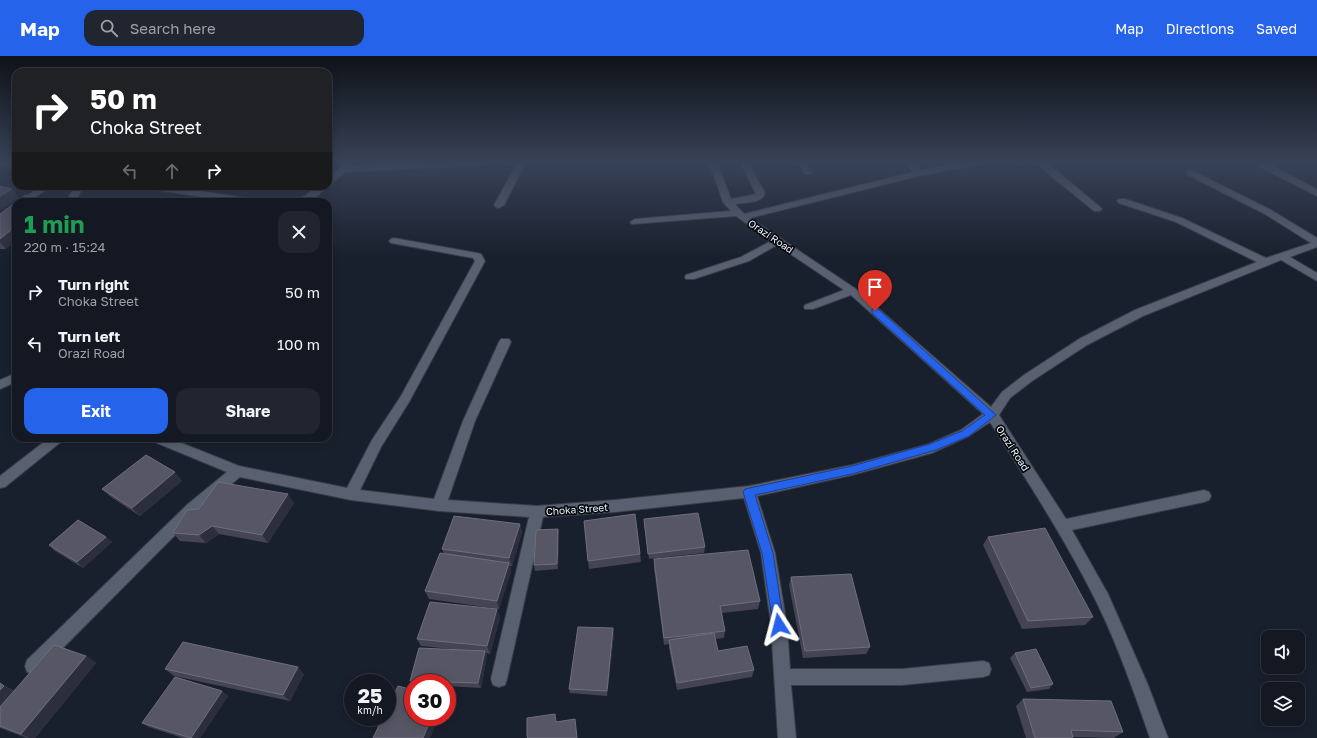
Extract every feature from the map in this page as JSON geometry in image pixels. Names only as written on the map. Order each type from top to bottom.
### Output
[{"type":"street","points":[[211,194],[232,198]]},
{"type":"street","points":[[499,205],[505,194]]},
{"type":"street","name":"Orazi Road","points":[[725,194],[728,202],[740,214],[852,292],[899,331],[992,415],[1063,526],[1103,599],[1140,685],[1159,738]]},
{"type":"street","points":[[728,202],[756,198],[760,196],[760,194]]},
{"type":"street","points":[[635,222],[740,214],[828,194]]},
{"type":"street","points":[[1079,194],[1097,209]]},
{"type":"street","points":[[1232,194],[1264,210],[1317,243]]},
{"type":"street","points":[[1122,201],[1179,220],[1265,262]]},
{"type":"street","points":[[351,494],[376,444],[405,399],[480,261],[476,256],[394,241]]},
{"type":"street","points":[[690,277],[745,259],[778,241]]},
{"type":"street","points":[[992,415],[1006,395],[1028,378],[1083,342],[1139,313],[1265,262],[1317,243]]},
{"type":"street","points":[[1282,256],[1317,278]]},
{"type":"street","points":[[809,307],[852,292]]},
{"type":"street","points":[[439,506],[469,421],[504,342]]},
{"type":"street","points":[[0,385],[12,379]]},
{"type":"street","name":"Choka Street","points":[[166,442],[238,471],[351,494],[439,506],[537,512],[615,506],[748,492],[852,470],[932,448],[965,433],[992,415]]},
{"type":"street","points":[[0,483],[53,442]]},
{"type":"street","points":[[33,666],[193,508],[238,471]]},
{"type":"street","points":[[748,492],[768,553],[779,625],[787,738]]},
{"type":"street","points":[[1063,526],[1204,496]]},
{"type":"street","points":[[499,680],[537,512]]},
{"type":"street","points":[[783,677],[902,677],[983,669]]},
{"type":"building","points":[[25,195],[34,198],[21,198]]},
{"type":"building","points":[[12,205],[12,229],[0,239],[0,214]]},
{"type":"building","points":[[146,455],[175,472],[132,508],[102,489]]},
{"type":"building","points":[[218,482],[288,494],[262,535],[212,526],[199,535],[173,533],[187,510],[199,509]]},
{"type":"building","points":[[698,513],[705,547],[648,554],[644,519]]},
{"type":"building","points":[[635,514],[640,554],[588,561],[584,521]]},
{"type":"building","points":[[454,516],[520,524],[509,558],[442,549]]},
{"type":"building","points":[[78,520],[106,537],[77,562],[49,545]]},
{"type":"building","points":[[1045,528],[1093,617],[1028,621],[988,537]]},
{"type":"building","points":[[558,529],[557,564],[534,565],[536,530]]},
{"type":"building","points":[[748,550],[760,601],[720,606],[725,631],[664,638],[654,559]]},
{"type":"building","points":[[440,553],[509,563],[497,601],[425,591]]},
{"type":"building","points":[[851,574],[870,647],[805,651],[791,577]]},
{"type":"building","points":[[430,602],[497,609],[487,646],[417,639]]},
{"type":"building","points":[[578,627],[613,628],[607,691],[569,689]]},
{"type":"building","points":[[714,633],[718,651],[747,646],[754,670],[677,683],[669,640]]},
{"type":"building","points":[[183,642],[298,667],[283,695],[165,669]]},
{"type":"building","points":[[54,645],[86,656],[21,734],[0,726],[0,707]]},
{"type":"building","points":[[419,648],[485,651],[478,683],[456,682],[456,674],[412,674]]},
{"type":"building","points":[[1036,649],[1053,684],[1031,688],[1015,653]]},
{"type":"building","points":[[175,677],[222,691],[191,738],[142,723]]},
{"type":"building","points":[[0,683],[4,686],[0,690]]},
{"type":"building","points":[[398,686],[404,688],[404,726],[428,726],[423,738],[373,738],[379,726],[396,726],[396,690]]},
{"type":"building","points":[[1023,699],[1111,701],[1123,732],[1071,730],[1073,738],[1035,738]]},
{"type":"building","points":[[555,714],[556,722],[575,719],[577,738],[527,737],[527,718]]},
{"type":"route","points":[[779,625],[768,553],[748,492],[852,470],[932,448],[965,433],[992,415],[875,311]]}]
